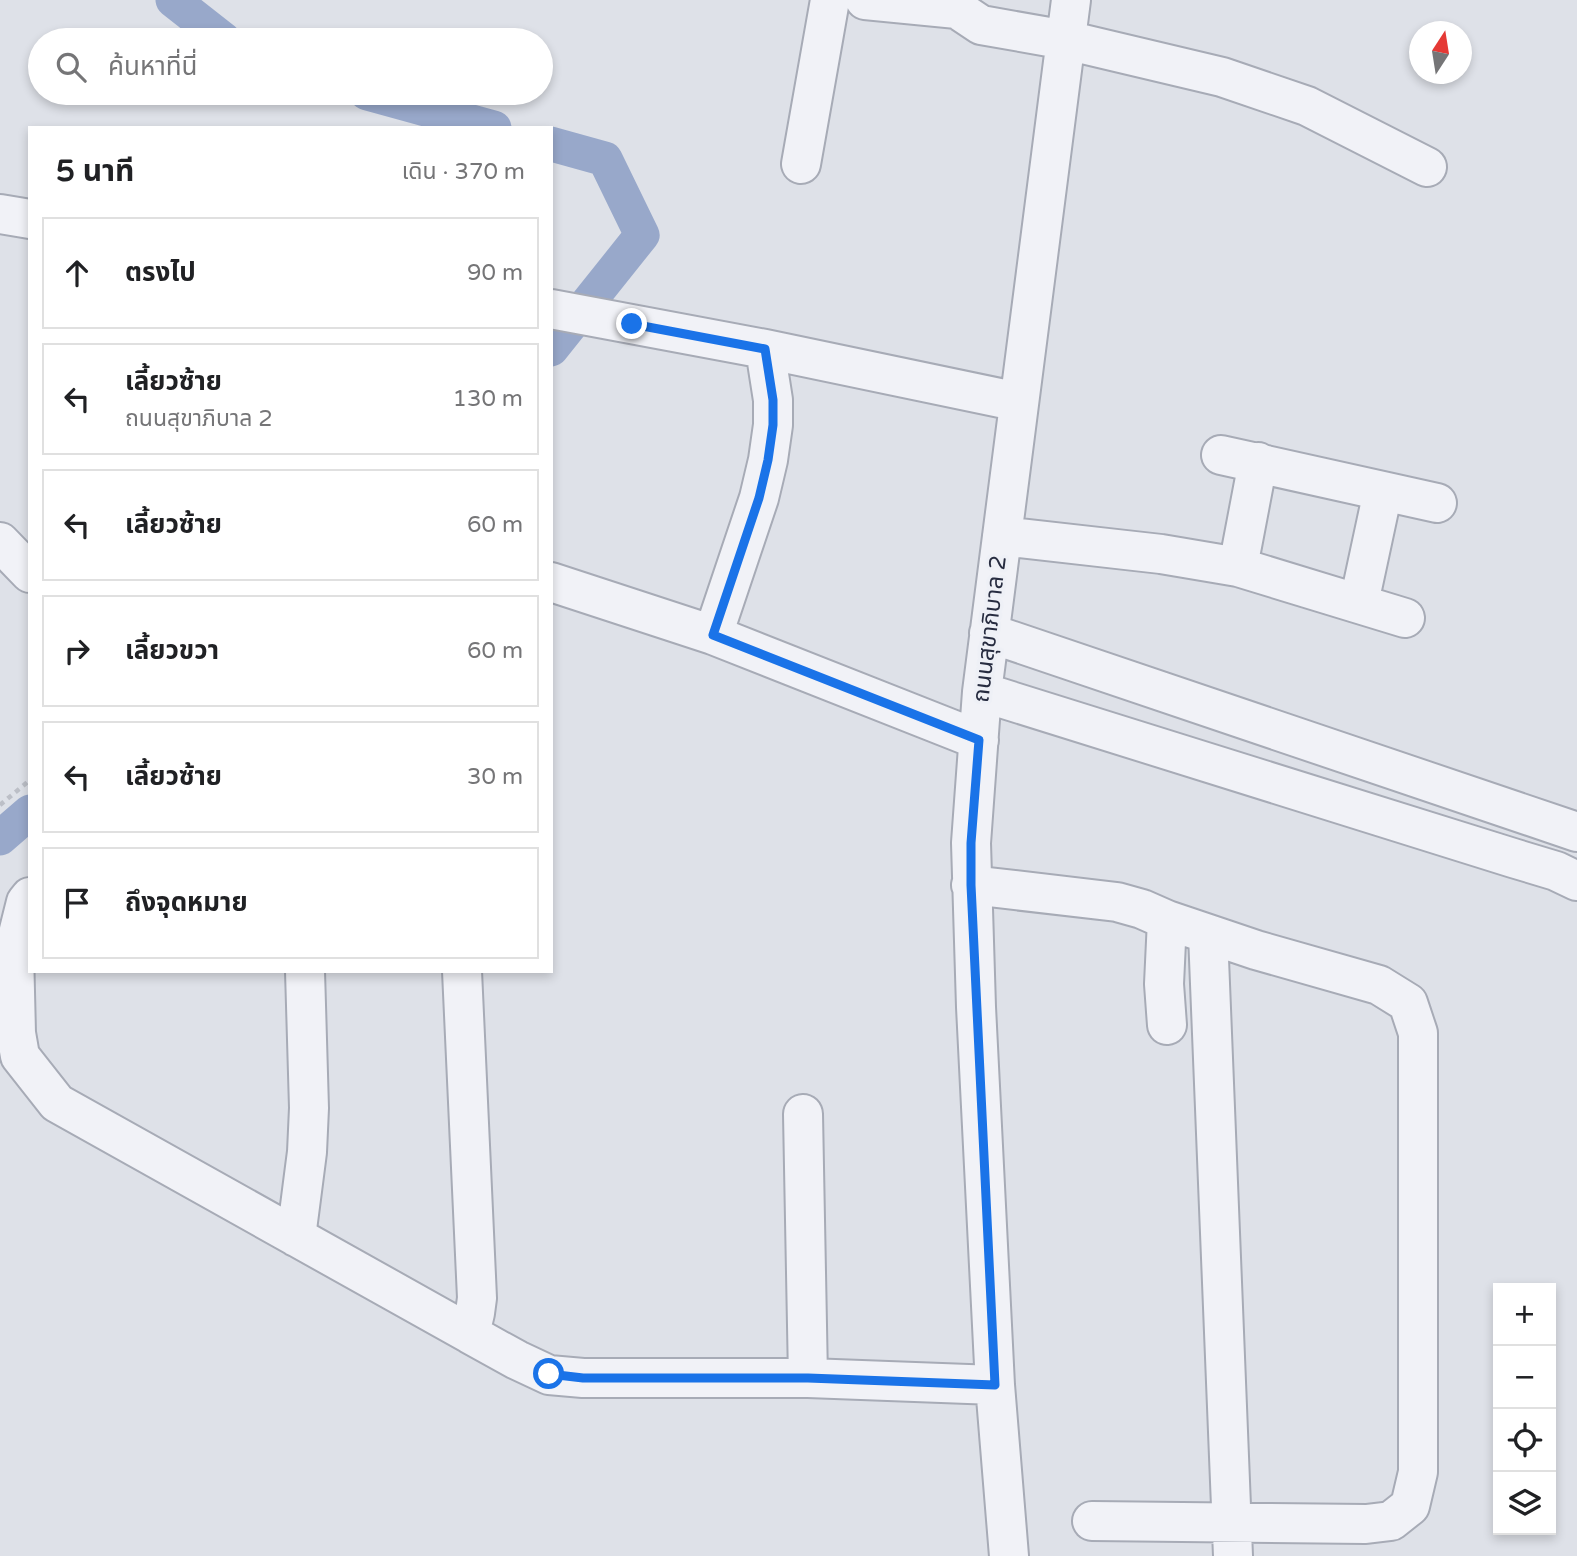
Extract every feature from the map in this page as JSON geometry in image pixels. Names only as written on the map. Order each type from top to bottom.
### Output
[{"type":"street","points":[[802,164],[830,0]]},
{"type":"street","points":[[865,0],[964,5],[981,25],[1061,11],[1222,77],[1307,106],[1427,167]]},
{"type":"street","name":"ถนนสุขาภิบาล 2","points":[[1009,1556],[995,1385],[971,843],[982,692],[1019,402],[1061,11]]},
{"type":"street","points":[[0,214],[28,219]]},
{"type":"street","points":[[553,309],[765,349],[1019,402]]},
{"type":"street","points":[[713,635],[759,498],[768,460],[773,400],[765,349]]},
{"type":"street","points":[[1221,455],[1437,503]]},
{"type":"street","points":[[1238,567],[1258,462]]},
{"type":"street","points":[[1359,603],[1383,491]]},
{"type":"street","points":[[1002,536],[1161,554],[1238,567],[1405,618]]},
{"type":"street","points":[[0,542],[28,571]]},
{"type":"street","points":[[553,583],[713,635],[979,740]]},
{"type":"street","points":[[989,633],[1577,832]]},
{"type":"street","points":[[982,692],[1556,871],[1577,881]]},
{"type":"street","points":[[971,885],[1117,902],[1256,950],[1379,985],[1408,1003],[1418,1033],[1418,1472],[1410,1506],[1391,1521],[1232,1539],[1092,1521]]},
{"type":"street","points":[[28,900],[15,950],[16,1033],[20,1056],[57,1103],[517,1360],[549,1374],[583,1378],[808,1378],[995,1385]]},
{"type":"street","points":[[1167,920],[1164,984],[1167,1025]]},
{"type":"street","points":[[1208,934],[1232,1539]]},
{"type":"street","points":[[296,1237],[309,1119],[305,973]]},
{"type":"street","points":[[462,973],[477,1298],[470,1334]]},
{"type":"street","points":[[803,1114],[808,1378]]},
{"type":"path","points":[[0,805],[28,782]]},
{"type":"waterway","points":[[173,0],[209,28]]},
{"type":"waterway","points":[[411,105],[487,126]]},
{"type":"waterway","points":[[553,145],[605,159],[642,235],[553,346]]},
{"type":"waterway","points":[[0,838],[28,814]]},
{"type":"route","points":[[549,1374],[583,1378],[808,1378],[995,1385],[971,885],[971,843],[979,740],[713,635],[759,498],[768,460],[773,400],[765,349],[632,324]]}]
